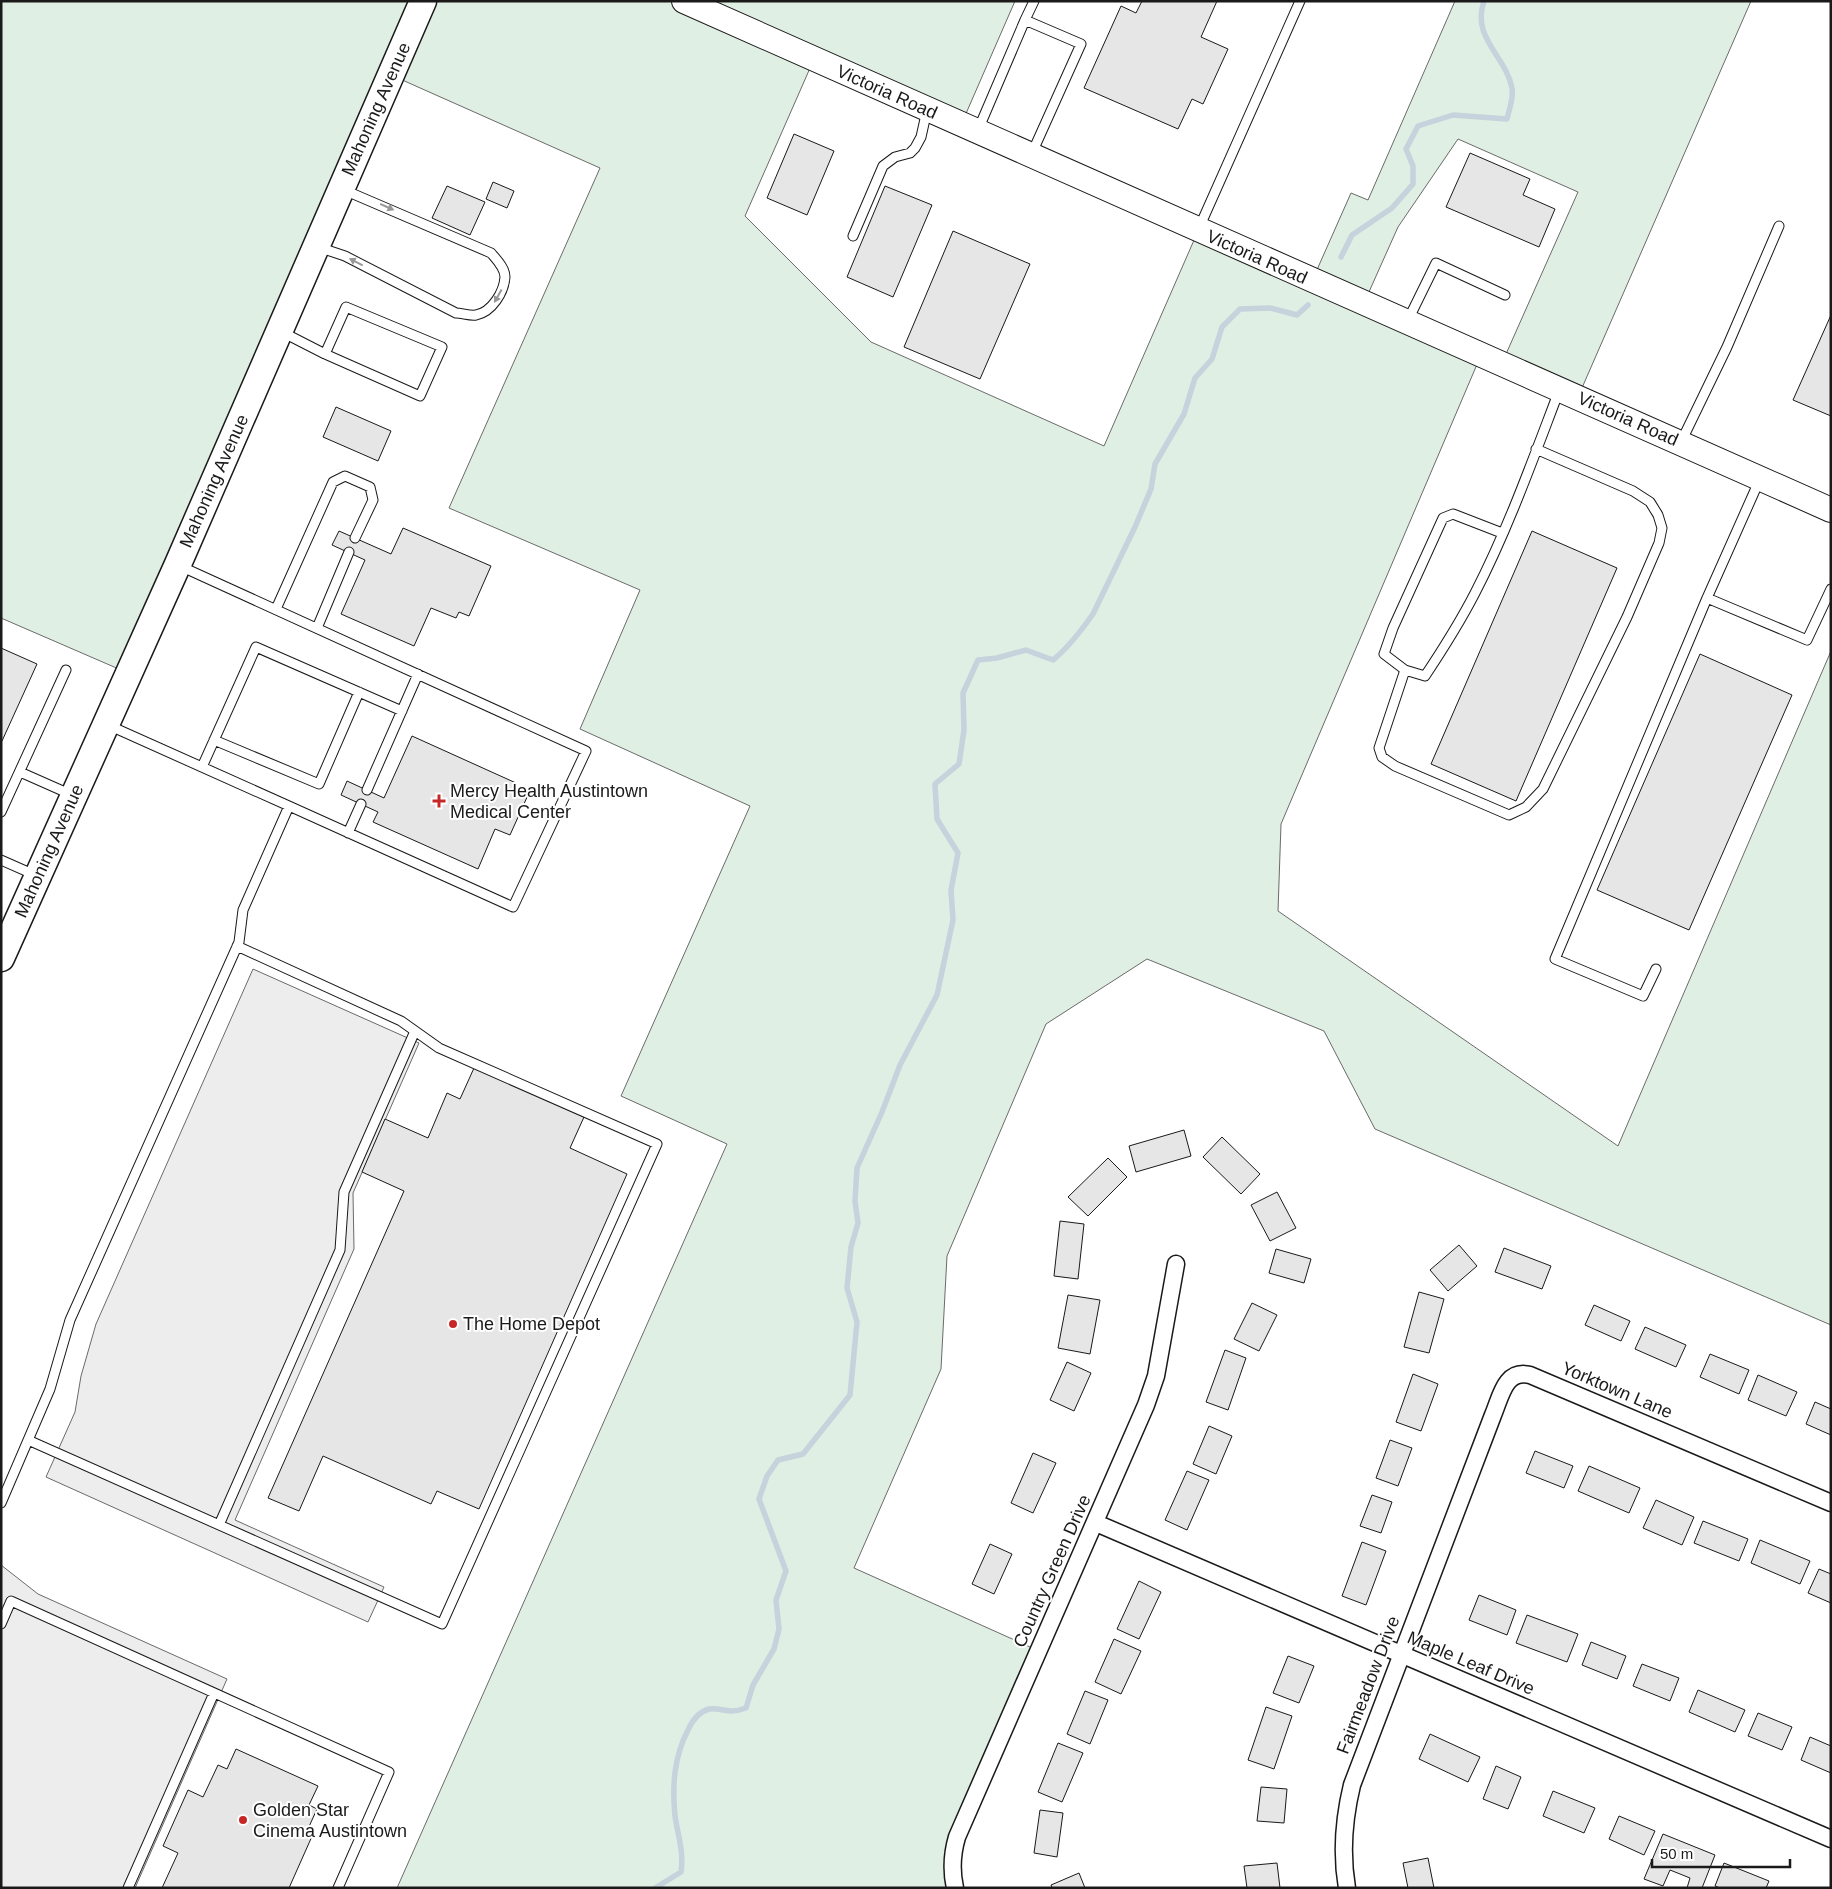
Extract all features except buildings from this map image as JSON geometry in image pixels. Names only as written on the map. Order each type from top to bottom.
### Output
[{"type":"main road","name":"Mahoning Avenue","points":[[1,958],[178,564],[423,1]]},
{"type":"street","name":"Victoria Road","points":[[684,1],[1198,231],[1408,321],[1831,510]]},
{"type":"street","name":"Country Green Drive","points":[[955,1888],[953,1853],[957,1837],[1096,1524],[1146,1405],[1156,1376],[1176,1264]]},
{"type":"street","name":"Yorktown Lane","points":[[1459,1502],[1507,1381],[1513,1376],[1522,1373],[1831,1503]]},
{"type":"street","name":"Fairmeadow Drive","points":[[1347,1888],[1344,1859],[1348,1804],[1360,1760],[1459,1502]]},
{"type":"street","name":"Maple Leaf Drive","points":[[1096,1524],[1831,1839]]},
{"type":"lane","points":[[977,132],[1034,1]]},
{"type":"lane","points":[[1198,231],[1300,1]]},
{"type":"lane","points":[[1025,20],[1081,44],[1030,156]]},
{"type":"lane","points":[[853,236],[883,166],[895,157],[910,153],[915,148],[921,137],[928,110]]},
{"type":"lane","points":[[316,246],[345,256],[456,313],[477,315],[492,306],[502,290],[505,275],[500,263],[491,253],[341,190]]},
{"type":"lane","points":[[1681,443],[1727,347],[1779,226]]},
{"type":"lane","points":[[1408,321],[1436,263],[1505,295]]},
{"type":"lane","points":[[280,330],[324,354],[420,396],[442,347],[346,307],[324,354]]},
{"type":"lane","points":[[1502,533],[1453,514],[1443,518],[1393,628],[1384,654],[1405,670],[1426,676],[1475,592],[1502,533],[1560,389]]},
{"type":"lane","points":[[1405,670],[1379,748],[1382,756],[1395,766],[1509,815],[1526,807],[1543,789],[1627,617],[1659,543],[1662,528],[1658,515],[1650,502],[1633,491],[1536,450]]},
{"type":"lane","points":[[276,610],[333,482],[345,476],[370,487],[373,500],[356,538]]},
{"type":"lane","points":[[1656,969],[1643,996],[1556,960],[1707,598],[1760,479]]},
{"type":"lane","points":[[317,628],[349,552]]},
{"type":"lane","points":[[106,724],[513,907],[586,751],[178,564]]},
{"type":"lane","points":[[1707,598],[1807,640],[1831,589]]},
{"type":"lane","points":[[202,767],[256,647],[402,711]]},
{"type":"lane","points":[[1,812],[66,670]]},
{"type":"lane","points":[[367,790],[418,674]]},
{"type":"lane","points":[[214,740],[319,784],[359,692]]},
{"type":"lane","points":[[20,772],[73,796]]},
{"type":"lane","points":[[348,833],[361,804]]},
{"type":"lane","points":[[1,1503],[52,1384],[70,1320],[237,946],[243,910],[289,806]]},
{"type":"lane","points":[[1,860],[38,876]]},
{"type":"lane","points":[[28,1440],[442,1624],[657,1144],[439,1048],[401,1022],[237,946]]},
{"type":"lane","points":[[219,1525],[340,1250],[344,1192],[415,1031]]},
{"type":"lane","points":[[1,1624],[11,1601],[390,1772],[338,1888]]},
{"type":"lane","points":[[128,1888],[214,1693]]},
{"type":"green space","points":[[1,1],[1015,1],[961,125],[814,59],[745,216],[871,342],[1104,446],[1198,231],[1312,281],[1351,193],[1368,200],[1455,1],[1751,1],[1578,397],[1502,363],[1578,192],[1458,139],[1398,227],[1364,303],[1481,355],[1281,824],[1278,911],[1618,1146],[1831,651],[1831,1325],[1375,1129],[1324,1031],[1147,959],[1046,1024],[947,1256],[941,1369],[854,1568],[1039,1651],[957,1837],[955,1888],[397,1888],[727,1144],[621,1096],[750,806],[580,729],[640,590],[449,508],[600,168],[391,75],[128,673],[1,618]]},
{"type":"shaded area","points":[[253,969],[419,1043],[353,1193],[354,1249],[235,1520],[384,1587],[368,1622],[46,1477],[75,1412],[81,1376],[96,1324]]},
{"type":"shaded area","points":[[1,1565],[38,1594],[227,1679],[135,1888],[1,1888]]},
{"type":"waterway","points":[[1341,257],[1352,235],[1392,208],[1413,184],[1413,166],[1406,149],[1418,126],[1453,115],[1507,119],[1512,99],[1512,88],[1509,77],[1482,26],[1481,14],[1484,1]]},
{"type":"waterway","points":[[655,1888],[681,1872],[682,1858],[675,1816],[674,1782],[683,1740],[694,1720],[705,1710],[734,1711],[746,1708],[753,1685],[774,1649],[779,1629],[776,1600],[786,1571],[759,1499],[767,1476],[778,1460],[803,1454],[850,1395],[857,1322],[847,1288],[851,1247],[858,1223],[855,1201],[857,1168],[900,1065],[937,995],[953,920],[951,890],[958,853],[937,819],[935,784],[959,764],[964,730],[963,693],[978,660],[997,658],[1026,650],[1053,660],[1064,650],[1093,614],[1151,489],[1155,464],[1184,414],[1195,378],[1212,359],[1222,327],[1240,309],[1270,308],[1297,315],[1308,305]]},
{"type":"place","name":"Mercy Health Austintown Medical Center","points":[[439,801]]},
{"type":"place","name":"The Home Depot","points":[[453,1324]]},
{"type":"place","name":"Golden Star Cinema Austintown","points":[[243,1820]]}]
